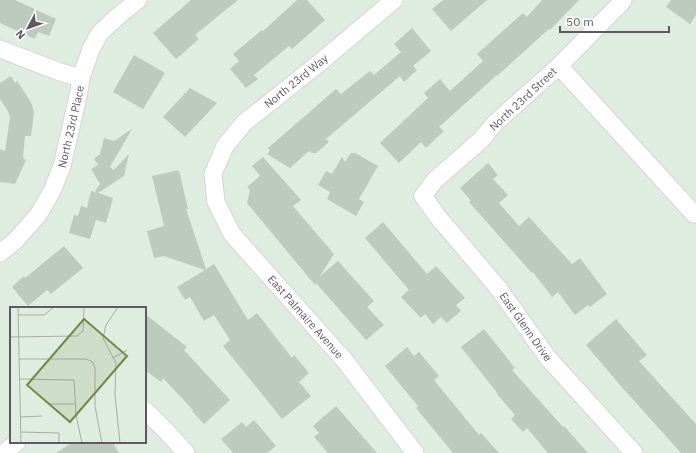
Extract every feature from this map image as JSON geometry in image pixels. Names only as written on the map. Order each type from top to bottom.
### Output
[{"type":"street","name":"North 23rd Place","points":[[0,253],[16,240],[38,215],[52,191],[62,166],[81,78],[91,48],[100,33],[138,0]]},
{"type":"street","name":"North 23rd Way","points":[[213,174],[225,146],[244,123],[323,60],[394,0]]},
{"type":"street","name":"North 23rd Street","points":[[422,196],[435,180],[480,140],[495,123],[559,66],[623,0]]},
{"type":"street","points":[[0,49],[60,72],[81,78]]},
{"type":"street","points":[[559,66],[694,214]]},
{"type":"street","name":"East Palmaire Avenue","points":[[213,174],[216,202],[232,234],[345,361],[415,453]]},
{"type":"street","name":"East Glenn Drive","points":[[422,196],[438,217],[499,288],[548,358],[634,453]]},
{"type":"street","points":[[146,411],[186,453]]},
{"type":"street","points":[[4,453],[16,443]]},
{"type":"building","points":[[0,0],[15,0],[56,19],[49,36],[38,32],[35,39],[0,23]]},
{"type":"building","points":[[191,0],[238,0],[195,35],[199,39],[176,59],[153,33]]},
{"type":"building","points":[[297,0],[307,0],[325,20],[292,49],[289,46],[254,75],[258,79],[246,88],[230,69],[239,61],[233,54],[262,30],[263,31]]},
{"type":"building","points":[[443,0],[487,0],[451,31],[432,9]]},
{"type":"building","points":[[542,0],[579,0],[550,30],[549,29],[439,127],[444,131],[426,148],[421,142],[399,163],[380,143],[428,98],[424,93],[440,79],[450,91],[483,61],[477,54],[523,13],[527,17]]},
{"type":"building","points":[[671,0],[696,0],[696,15],[690,24],[666,7]]},
{"type":"building","points":[[412,28],[431,51],[413,66],[417,70],[404,82],[400,76],[326,139],[329,142],[316,153],[309,151],[290,168],[267,154],[270,151],[268,148],[336,89],[341,94],[370,71],[374,75],[401,52],[394,44]]},
{"type":"building","points":[[134,55],[165,73],[143,109],[113,92]]},
{"type":"building","points":[[11,76],[15,83],[17,81],[31,102],[34,112],[31,136],[25,136],[23,158],[26,160],[15,184],[0,182],[0,149],[5,151],[10,117],[0,99],[0,83]]},
{"type":"building","points":[[190,88],[217,103],[185,137],[163,117]]},
{"type":"building","points":[[132,129],[110,167],[114,170],[129,154],[124,176],[98,193],[113,198],[106,223],[96,220],[90,239],[69,233],[74,215],[78,216],[81,206],[87,208],[91,191],[97,193],[95,191],[100,184],[91,169],[98,165],[94,159],[100,154],[104,138],[114,141]]},
{"type":"building","points":[[351,153],[355,153],[378,166],[359,199],[364,202],[356,216],[327,199],[330,192],[318,185],[326,171],[332,174],[342,157],[345,162]]},
{"type":"building","points":[[263,157],[301,200],[293,206],[334,254],[320,276],[338,261],[374,301],[367,307],[384,325],[366,340],[316,283],[315,285],[247,203],[250,190],[247,187],[260,176],[252,166]]},
{"type":"building","points":[[488,163],[498,175],[493,179],[508,195],[499,203],[519,226],[529,217],[572,264],[580,258],[607,294],[590,307],[588,305],[575,315],[558,292],[552,297],[533,272],[532,273],[469,202],[471,201],[460,188]]},
{"type":"building","points":[[179,170],[188,209],[186,209],[206,269],[214,264],[248,320],[257,313],[292,358],[294,355],[309,373],[299,382],[311,396],[282,419],[223,346],[230,340],[214,315],[204,321],[190,297],[185,300],[177,287],[205,270],[164,256],[154,258],[147,231],[164,226],[152,176]]},
{"type":"building","points":[[383,222],[427,274],[436,266],[465,298],[456,305],[461,311],[447,323],[441,317],[433,324],[425,314],[421,318],[401,297],[409,290],[365,238]]},
{"type":"building","points":[[64,246],[83,268],[51,294],[47,290],[28,306],[12,287],[24,276],[25,278]]},
{"type":"building","points":[[146,315],[187,347],[184,350],[230,400],[204,424],[163,378],[161,382],[146,371]]},
{"type":"building","points":[[616,319],[647,355],[639,361],[696,424],[696,453],[681,453],[586,345]]},
{"type":"building","points":[[484,329],[515,368],[512,370],[588,453],[548,453],[527,428],[523,432],[511,419],[515,415],[461,347]]},
{"type":"building","points":[[407,347],[414,356],[419,352],[439,376],[434,380],[479,435],[481,433],[499,453],[453,453],[416,408],[418,406],[385,366]]},
{"type":"building","points":[[336,406],[377,453],[328,453],[314,437],[319,433],[313,426]]},
{"type":"building","points":[[254,420],[276,446],[267,453],[233,453],[221,439],[242,422],[246,427]]},
{"type":"building","points":[[71,443],[114,443],[119,453],[56,453]]}]
